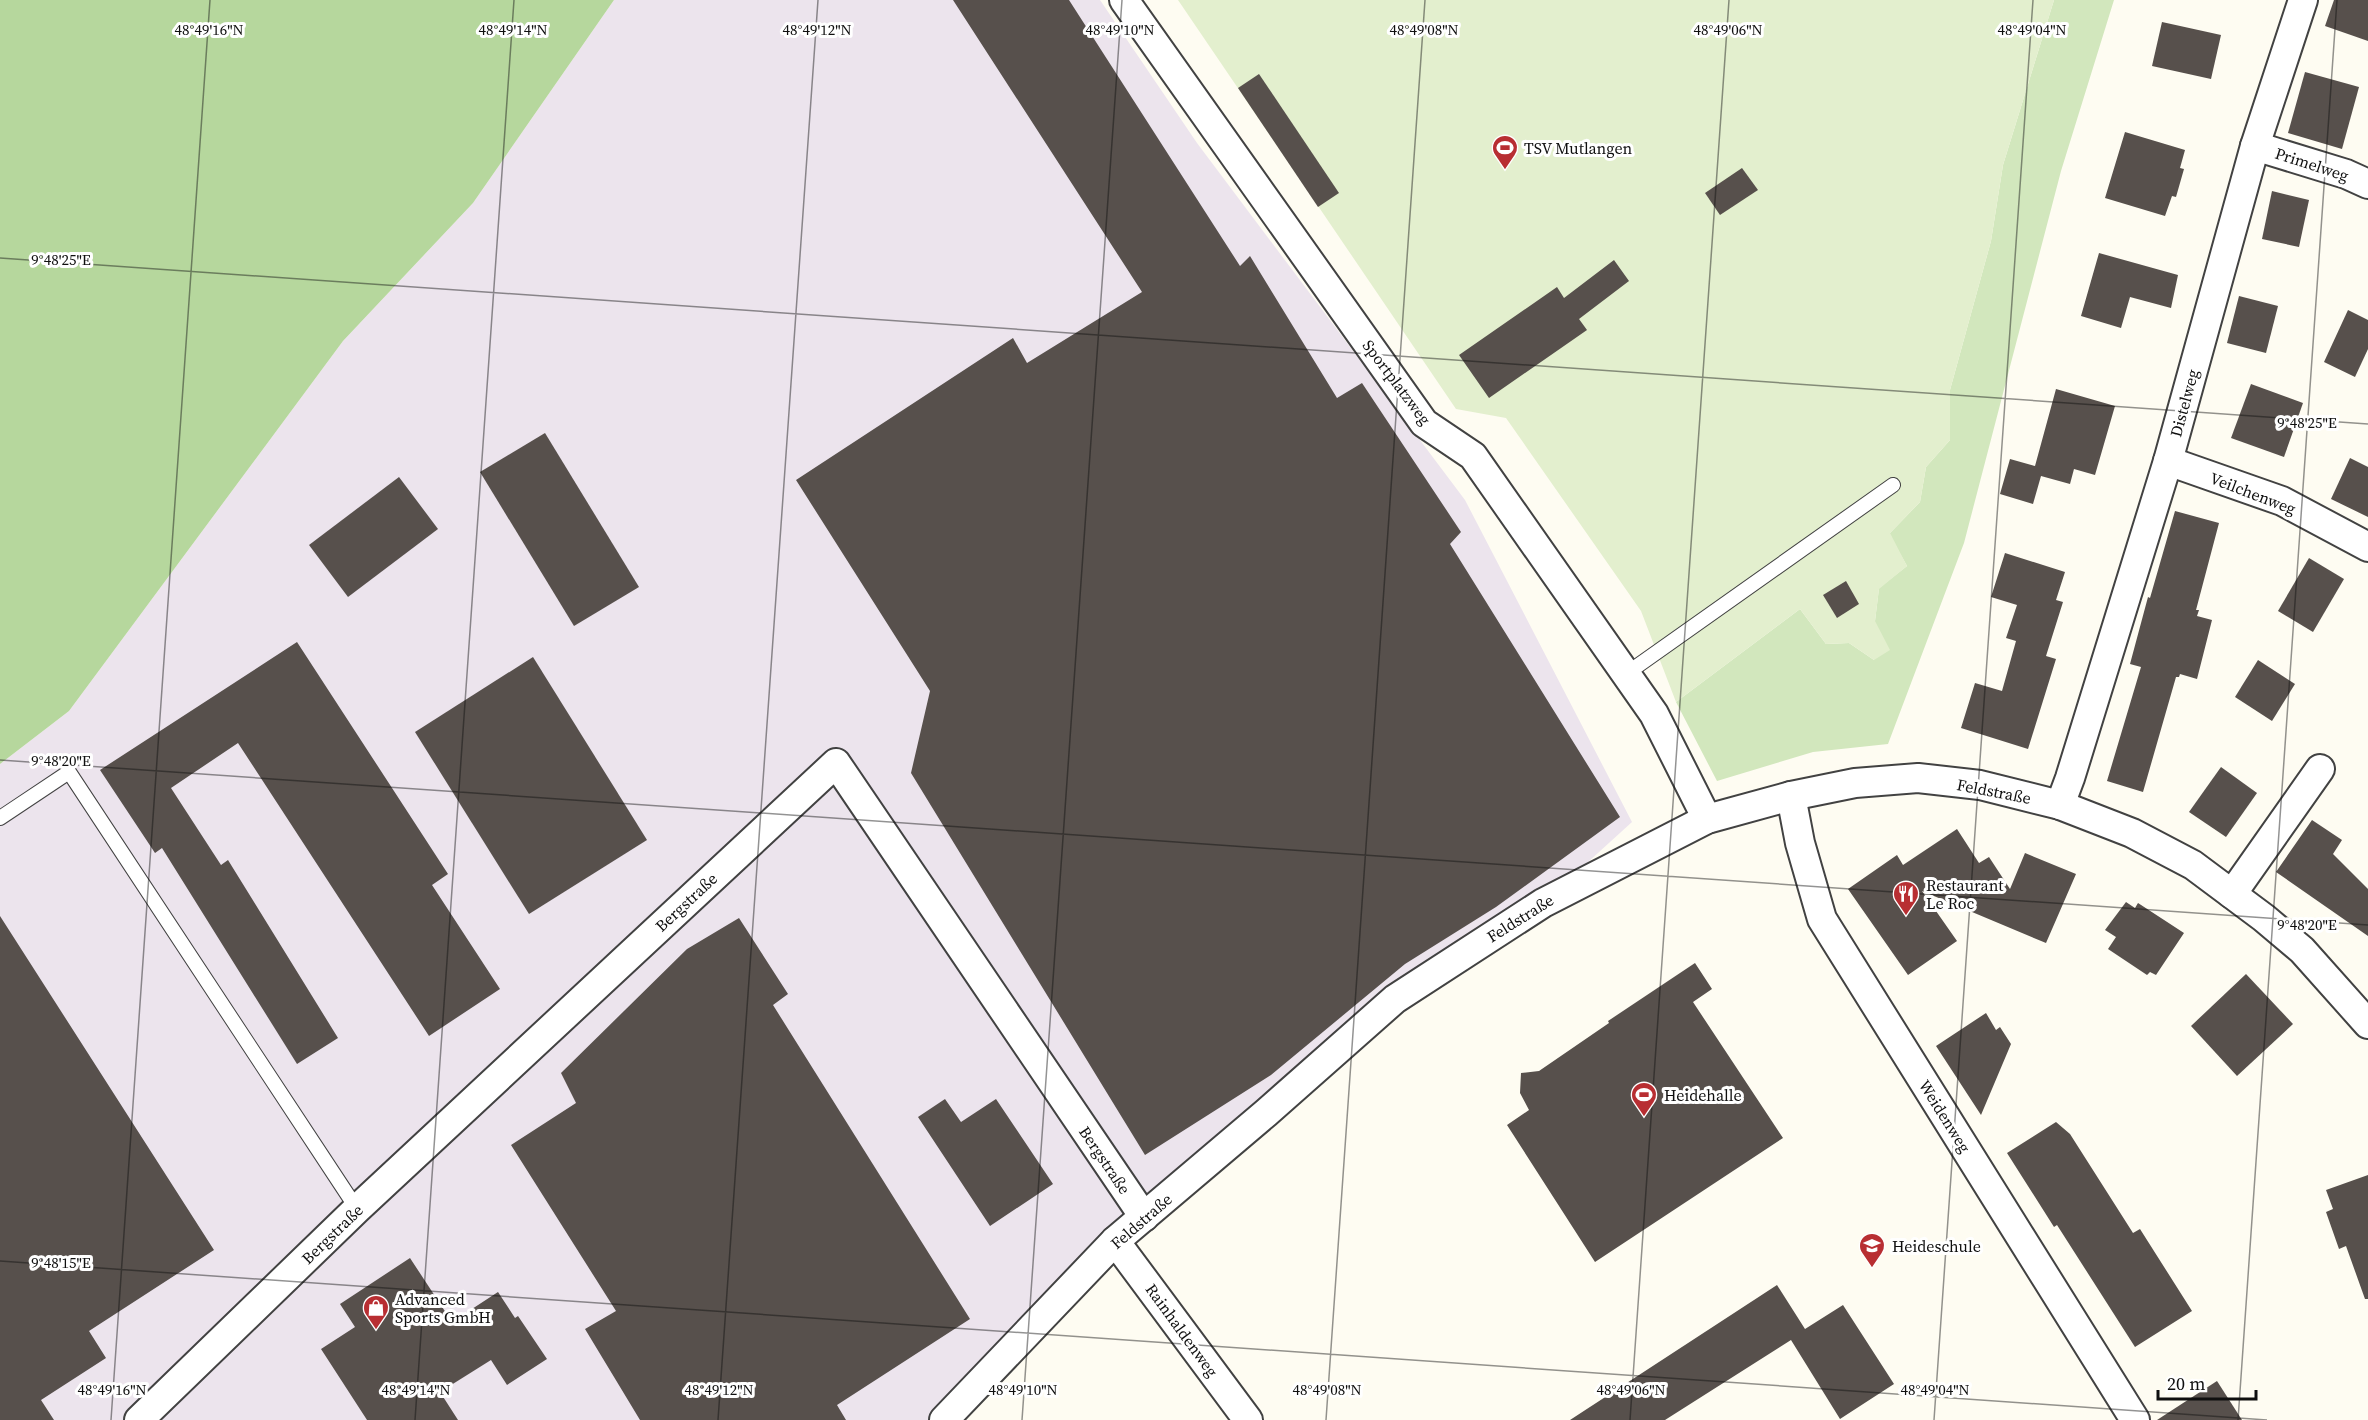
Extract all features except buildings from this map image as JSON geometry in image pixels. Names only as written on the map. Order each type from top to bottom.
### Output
[{"type":"street","name":"Sportplatzweg","points":[[1124,0],[1424,423],[1473,456],[1654,714],[1707,819]]},
{"type":"street","name":"Distelweg","points":[[2060,805],[2168,461],[2255,146],[2303,0]]},
{"type":"street","name":"Primelweg","points":[[2255,146],[2346,174],[2368,184]]},
{"type":"street","name":"Veilchenweg","points":[[2168,461],[2282,501],[2368,547]]},
{"type":"street","name":"Bergstraße","points":[[139,1420],[357,1209],[836,763],[1144,1217]]},
{"type":"street","points":[[2232,894],[2320,769]]},
{"type":"street","name":"Feldstraße","points":[[944,1420],[1115,1241],[1395,999],[1543,903],[1707,819],[1791,796],[1855,783],[1918,778],[1980,786],[2060,805],[2132,833],[2193,865],[2302,950],[2368,1024]]},
{"type":"street","name":"Weidenweg","points":[[1791,796],[1800,843],[1822,919],[2135,1420]]},
{"type":"street","name":"Rainhaldenweg","points":[[1115,1241],[1248,1420]]},
{"type":"lane","points":[[1626,674],[1893,485]]},
{"type":"lane","points":[[0,818],[69,772],[357,1209]]},
{"type":"shaded area","points":[[614,0],[1100,0],[1197,143],[1465,500],[1632,822],[1543,903],[1395,999],[944,1420],[0,1420],[0,764],[69,711],[343,341],[473,203]]},
{"type":"green space","points":[[0,0],[614,0],[473,203],[343,341],[69,711],[0,764]]},
{"type":"green space","points":[[1178,0],[2054,0],[2003,165],[1991,241],[1950,390],[1950,440],[1926,467],[1920,502],[1890,533],[1907,566],[1879,589],[1875,621],[1890,650],[1874,660],[1849,643],[1826,644],[1800,609],[1676,702],[1641,611],[1506,418],[1456,409]]},
{"type":"green space","points":[[2054,0],[2114,0],[2061,171],[1964,543],[1888,744],[1813,752],[1717,781],[1676,702],[1800,609],[1826,644],[1849,643],[1874,660],[1879,588],[1907,566],[1889,534],[1920,502],[1926,467],[1950,440],[1950,390],[1991,241],[2003,165]]},
{"type":"place","name":"TSV Mutlangen","points":[[1505,171]]},
{"type":"place","name":"Restaurant Le Roc","points":[[1906,917]]},
{"type":"place","name":"Heidehalle","points":[[1644,1118]]},
{"type":"place","name":"Heideschule","points":[[1872,1269]]},
{"type":"place","name":"Advanced Sports GmbH","points":[[376,1331]]}]
